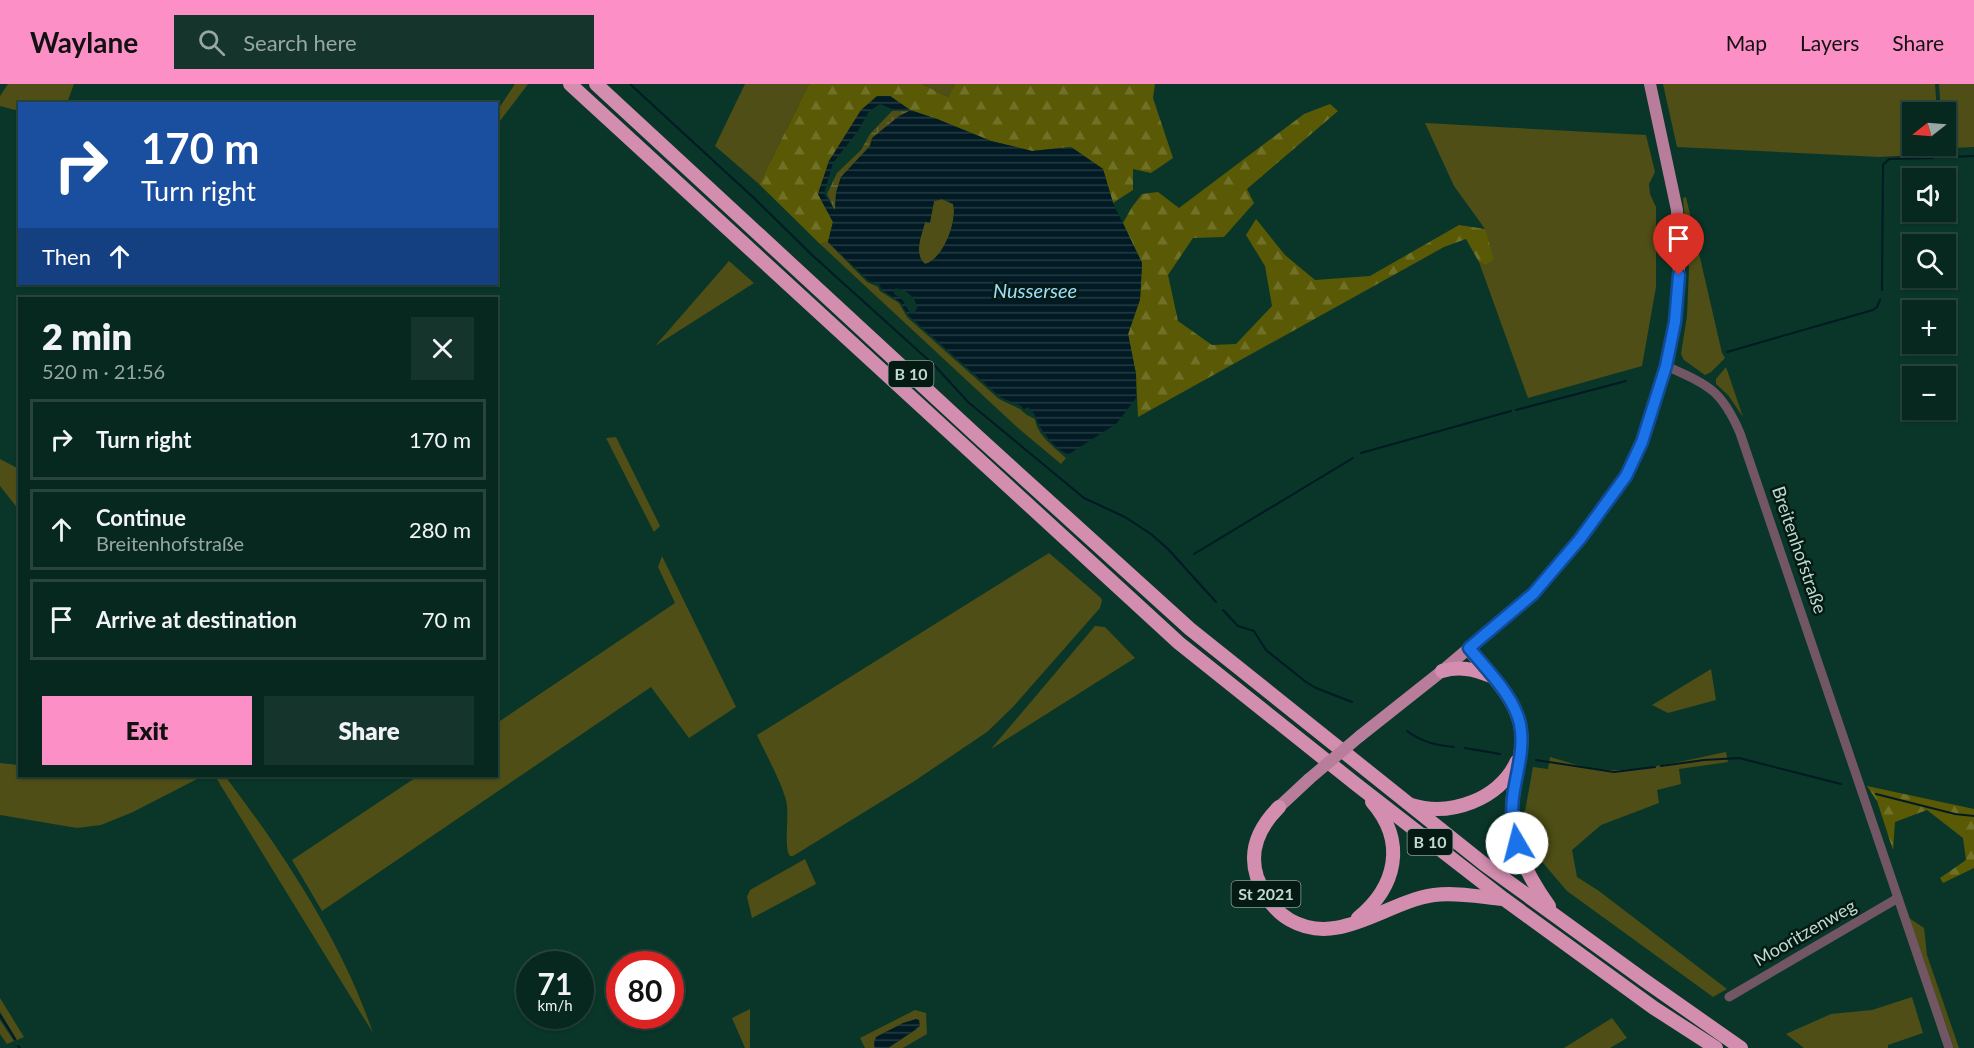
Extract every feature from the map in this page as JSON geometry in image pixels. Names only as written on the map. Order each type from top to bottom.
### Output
[{"type":"highway","name":"B 10","points":[[570,84],[1179,642],[1504,899],[1654,1008],[1716,1048]]},
{"type":"highway","name":"B 10","points":[[596,84],[1190,629],[1407,804],[1557,918],[1741,1048]]},
{"type":"highway","points":[[1469,648],[1514,708],[1520,725],[1521,754],[1513,799],[1513,827],[1521,859],[1534,885],[1557,918]]},
{"type":"highway","points":[[1442,671],[1453,668],[1467,669],[1491,675]]},
{"type":"highway","points":[[1407,804],[1424,809],[1444,810],[1467,805],[1495,790],[1513,770],[1521,754]]},
{"type":"highway","points":[[1350,926],[1369,909],[1382,893],[1393,867],[1389,827],[1376,806],[1357,785]]},
{"type":"highway","name":"St 2021","points":[[1279,807],[1265,821],[1257,836],[1254,853],[1254,868],[1269,901],[1283,916],[1301,926],[1321,930],[1350,926]]},
{"type":"highway","points":[[1350,926],[1412,900],[1436,895],[1504,899]]},
{"type":"main road","name":"St 2021","points":[[1279,807],[1360,736],[1533,594],[1580,539],[1626,476],[1651,418],[1666,366],[1675,322],[1679,275],[1677,210],[1650,84]]},
{"type":"street","name":"Breitenhofstraße","points":[[1666,366],[1707,385],[1721,398],[1736,424],[1949,1048]]},
{"type":"street","name":"Mooritzenweg","points":[[1729,997],[1898,898]]},
{"type":"green space","points":[[8,84],[74,84],[67,102],[18,102],[18,111],[0,106],[0,96]]},
{"type":"green space","points":[[515,84],[528,84],[498,124],[498,110]]},
{"type":"green space","points":[[745,84],[809,84],[759,184],[715,146]]},
{"type":"green space","points":[[809,84],[922,84],[948,97],[955,84],[1155,84],[1153,98],[1173,158],[1151,173],[1133,169],[1133,190],[1113,203],[1103,169],[1071,147],[1032,151],[991,141],[910,110],[890,96],[878,96],[829,161],[818,194],[833,222],[828,242],[820,244],[759,184]]},
{"type":"green space","points":[[922,84],[955,84],[948,97]]},
{"type":"green space","points":[[1663,84],[1935,84],[1936,102],[1902,102],[1902,156],[1879,157],[1677,147]]},
{"type":"green space","points":[[1939,84],[1974,84],[1974,147],[1956,148],[1956,102],[1940,102]]},
{"type":"green space","points":[[1330,104],[1338,111],[1247,189],[1254,203],[1224,237],[1193,238],[1168,275],[1178,321],[1212,345],[1236,344],[1272,306],[1265,266],[1246,235],[1256,219],[1285,255],[1315,280],[1370,276],[1459,225],[1485,229],[1494,260],[1485,265],[1479,262],[1466,239],[1444,247],[1138,417],[1136,374],[1128,334],[1140,300],[1142,263],[1123,223],[1132,207],[1142,194],[1158,192],[1179,208],[1304,114]]},
{"type":"green space","points":[[910,110],[870,146],[841,177],[836,193],[835,211],[827,194],[837,173],[861,150],[870,134],[892,111]]},
{"type":"green space","points":[[1425,123],[1646,135],[1655,172],[1649,184],[1650,194],[1656,207],[1656,287],[1642,366],[1528,398],[1479,262],[1485,265],[1485,229],[1454,186]]},
{"type":"green space","points":[[1686,197],[1725,358],[1705,375],[1684,360],[1681,354],[1687,316],[1689,268],[1683,198]]},
{"type":"green space","points":[[942,199],[953,204],[951,229],[938,255],[925,264],[921,260],[919,249],[922,232],[925,221],[929,223],[934,201]]},
{"type":"green space","points":[[828,242],[867,282],[878,287],[880,291],[899,303],[907,317],[999,399],[1035,419],[1039,430],[1066,458],[1061,464],[1018,428],[820,244]]},
{"type":"green space","points":[[729,261],[754,283],[655,346]]},
{"type":"green space","points":[[1726,367],[1743,417],[1728,395],[1716,384],[1716,379]]},
{"type":"green space","points":[[616,437],[660,526],[654,532],[606,438]]},
{"type":"green space","points":[[0,459],[18,468],[18,509],[0,486]]},
{"type":"green space","points":[[1049,553],[1100,597],[1102,600],[1100,608],[1013,707],[987,732],[913,782],[790,856],[787,846],[786,800],[777,775],[757,735]]},
{"type":"green space","points":[[662,556],[736,707],[689,738],[651,687],[322,911],[292,860],[416,777],[498,777],[498,722],[675,603],[658,567]]},
{"type":"green space","points":[[1095,626],[1105,627],[1135,658],[991,749]]},
{"type":"green space","points":[[1711,669],[1716,700],[1668,713],[1652,705]]},
{"type":"green space","points":[[1726,752],[1728,762],[1679,769],[1681,784],[1657,790],[1659,803],[1601,825],[1572,850],[1577,877],[1599,891],[1727,989],[1713,997],[1567,891],[1543,863],[1530,838],[1524,838],[1523,822],[1533,767],[1548,769],[1550,757],[1596,769],[1628,770]]},
{"type":"green space","points":[[0,763],[18,765],[18,777],[201,777],[133,812],[101,825],[77,828],[0,815]]},
{"type":"green space","points":[[216,777],[226,777],[269,836],[309,899],[345,965],[373,1033]]},
{"type":"green space","points":[[1867,786],[1974,809],[1974,868],[1943,883],[1940,878],[1966,860],[1963,838],[1927,810],[1895,822],[1893,850],[1877,801]]},
{"type":"green space","points":[[805,859],[816,884],[752,918],[747,897],[750,890]]},
{"type":"green space","points":[[1909,918],[1924,928],[1927,955],[1959,1048],[1954,1048]]},
{"type":"green space","points":[[1912,997],[1923,1033],[1888,1045],[1888,1048],[1804,1048],[1786,1034],[1831,1014],[1872,1010]]},
{"type":"green space","points":[[0,998],[24,1037],[17,1040],[0,1012]]},
{"type":"green space","points":[[750,1009],[750,1048],[745,1048],[732,1018]]},
{"type":"green space","points":[[915,1010],[926,1013],[927,1034],[903,1048],[888,1048],[917,1029],[888,1031],[874,1041],[875,1048],[865,1048],[860,1038]]},
{"type":"green space","points":[[1612,1018],[1627,1038],[1610,1048],[1564,1048]]},
{"type":"green space","points":[[0,1020],[14,1041],[7,1044],[0,1034]]},
{"type":"water","name":"Nussersee","points":[[877,96],[890,96],[910,110],[991,141],[1032,151],[1071,147],[1103,169],[1113,203],[1142,263],[1140,299],[1128,334],[1136,374],[1136,398],[1116,424],[1069,454],[1065,453],[1046,435],[1030,409],[1027,407],[1024,410],[1021,406],[1000,397],[908,315],[900,302],[882,290],[879,284],[869,281],[828,242],[833,222],[818,194],[829,161],[861,110]],"holes":[[[880,104],[897,111],[909,111],[899,116],[872,138],[870,146],[841,177],[836,193],[835,210],[824,194],[833,163],[858,131],[869,111]],[[942,199],[953,204],[953,220],[948,238],[938,255],[925,264],[921,260],[919,244],[925,222],[930,223],[934,201]],[[900,289],[913,297],[917,308],[914,313],[910,313],[902,299],[894,294],[894,290]]]},
{"type":"water","points":[[916,1019],[919,1020],[920,1026],[888,1048],[875,1048],[876,1037]]},
{"type":"waterway","points":[[630,84],[812,255],[935,366],[968,402],[1084,498],[1125,517],[1151,534],[1168,549],[1216,602]]},
{"type":"waterway","points":[[1949,157],[1974,156]]},
{"type":"waterway","points":[[1882,290],[1883,165],[1889,159],[1933,158]]},
{"type":"waterway","points":[[1727,352],[1873,310],[1880,300]]},
{"type":"waterway","points":[[1516,410],[1626,381]]},
{"type":"waterway","points":[[1361,453],[1511,411]]},
{"type":"waterway","points":[[1194,554],[1353,458]]},
{"type":"waterway","points":[[1223,610],[1238,626],[1254,631],[1266,650],[1306,682],[1352,702]]},
{"type":"waterway","points":[[1407,731],[1429,742],[1454,747]]},
{"type":"waterway","points":[[1465,748],[1500,754]]},
{"type":"waterway","points":[[1661,766],[1739,758],[1841,784]]},
{"type":"waterway","points":[[1536,760],[1614,772],[1655,767]]},
{"type":"waterway","points":[[1876,794],[1955,814],[1974,816]]},
{"type":"waterway","points":[[0,1015],[15,1039]]},
{"type":"route","points":[[1517,843],[1513,827],[1513,799],[1521,754],[1520,725],[1514,708],[1505,694],[1469,648],[1533,594],[1580,539],[1626,476],[1651,418],[1666,366],[1675,322],[1679,275]]}]
